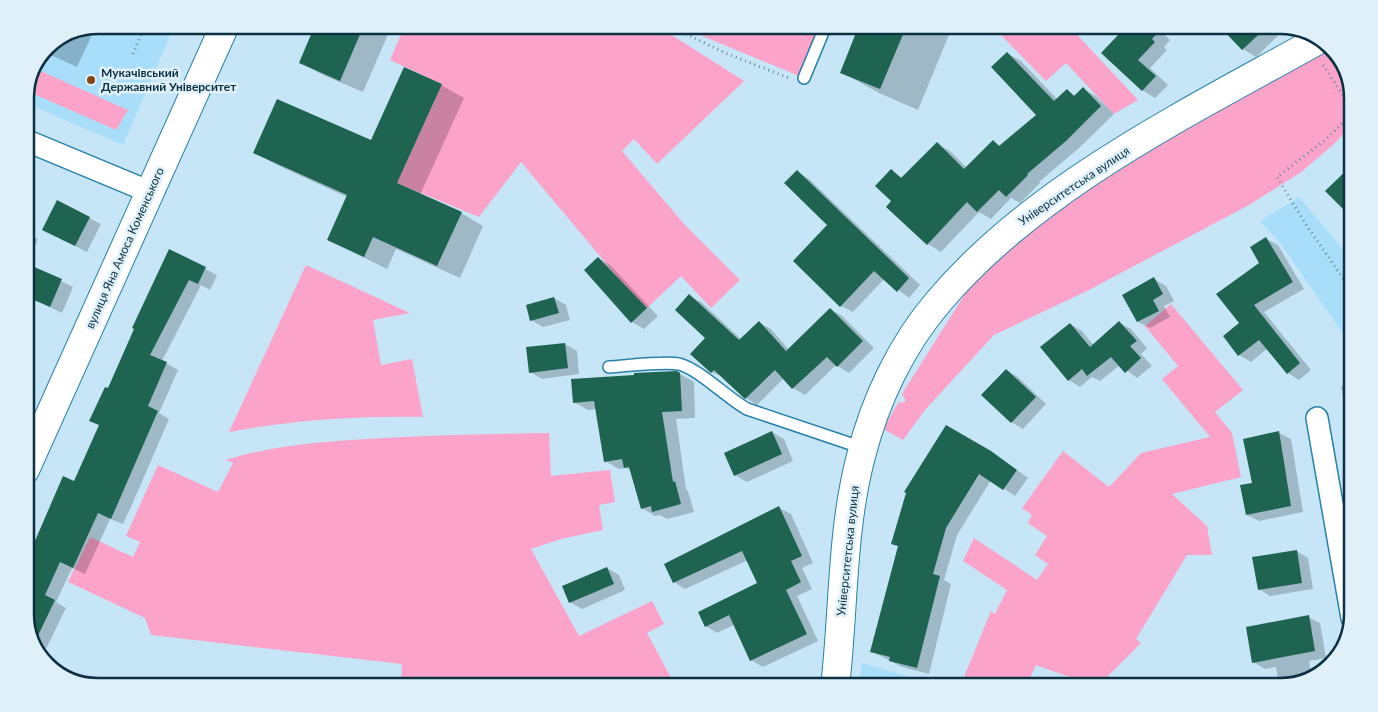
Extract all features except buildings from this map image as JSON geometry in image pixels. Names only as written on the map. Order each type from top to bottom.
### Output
[{"type":"main road","name":"вулиця Яна Амоса Коменського","points":[[34,450],[221,34]]},
{"type":"main road","name":"Університетська вулиця","points":[[837,678],[844,566],[852,499],[863,448],[873,415],[911,339],[937,302],[968,268],[1016,226],[1112,159],[1313,43]]},
{"type":"street","points":[[34,144],[150,192]]},
{"type":"street","points":[[1317,418],[1344,572]]},
{"type":"lane","points":[[801,79],[822,34]]},
{"type":"lane","points":[[609,367],[678,364],[692,370],[730,399],[747,409],[863,448]]},
{"type":"path","points":[[133,54],[141,34]]},
{"type":"path","points":[[686,34],[725,53],[801,79]]},
{"type":"path","points":[[1317,46],[1344,95]]},
{"type":"path","points":[[1344,120],[1325,140],[1278,177],[1305,223],[1344,280]]},
{"type":"shaded area","name":"Мукачівський Державний Університет","points":[[171,34],[123,145],[34,107],[34,94],[40,70],[45,62],[62,45],[86,35]]},
{"type":"shaded area","points":[[401,34],[670,34],[744,81],[657,164],[634,139],[622,151],[685,225],[740,280],[711,308],[681,276],[647,308],[620,280],[521,162],[479,217],[397,183],[442,84],[390,60]]},
{"type":"shaded area","points":[[698,34],[822,34],[804,78]]},
{"type":"shaded area","points":[[1000,34],[1076,34],[1138,100],[1114,114],[1066,63],[1046,81]]},
{"type":"shaded area","points":[[1322,50],[1338,70],[1344,94],[1344,133],[1300,173],[1249,205],[1087,291],[994,335],[925,410],[903,440],[883,429],[899,401],[900,403],[906,401],[902,394],[987,259],[1102,178]]},
{"type":"shaded area","points":[[40,71],[128,110],[116,130],[34,94]]},
{"type":"shaded area","points":[[1299,197],[1344,250],[1344,335],[1278,240],[1260,221]]},
{"type":"shaded area","points":[[306,265],[410,313],[373,320],[381,365],[412,359],[423,417],[374,417],[326,420],[277,424],[229,432]]},
{"type":"shaded area","points":[[1171,304],[1243,390],[1215,412],[1232,433],[1241,477],[1172,494],[1207,526],[1212,555],[1187,555],[1136,639],[1141,643],[1106,678],[1072,678],[1036,665],[1030,678],[964,678],[991,611],[995,614],[1007,590],[963,561],[974,538],[1037,580],[1048,564],[1035,555],[1047,536],[1028,523],[1032,515],[1022,508],[1063,451],[1109,487],[1141,453],[1210,437],[1162,379],[1178,366],[1145,326]]},
{"type":"shaded area","points":[[549,433],[551,476],[610,470],[615,502],[599,505],[603,530],[561,539],[531,549],[579,636],[652,601],[664,624],[647,633],[671,678],[401,678],[402,664],[151,635],[145,618],[68,582],[90,537],[133,557],[140,542],[126,536],[158,465],[218,492],[233,463],[226,460],[243,455],[295,445],[458,435]]},
{"type":"shaded area","points":[[862,663],[914,678],[860,678]]},
{"type":"place","name":"Мукачівський Державний Університет","points":[[91,80]]}]
